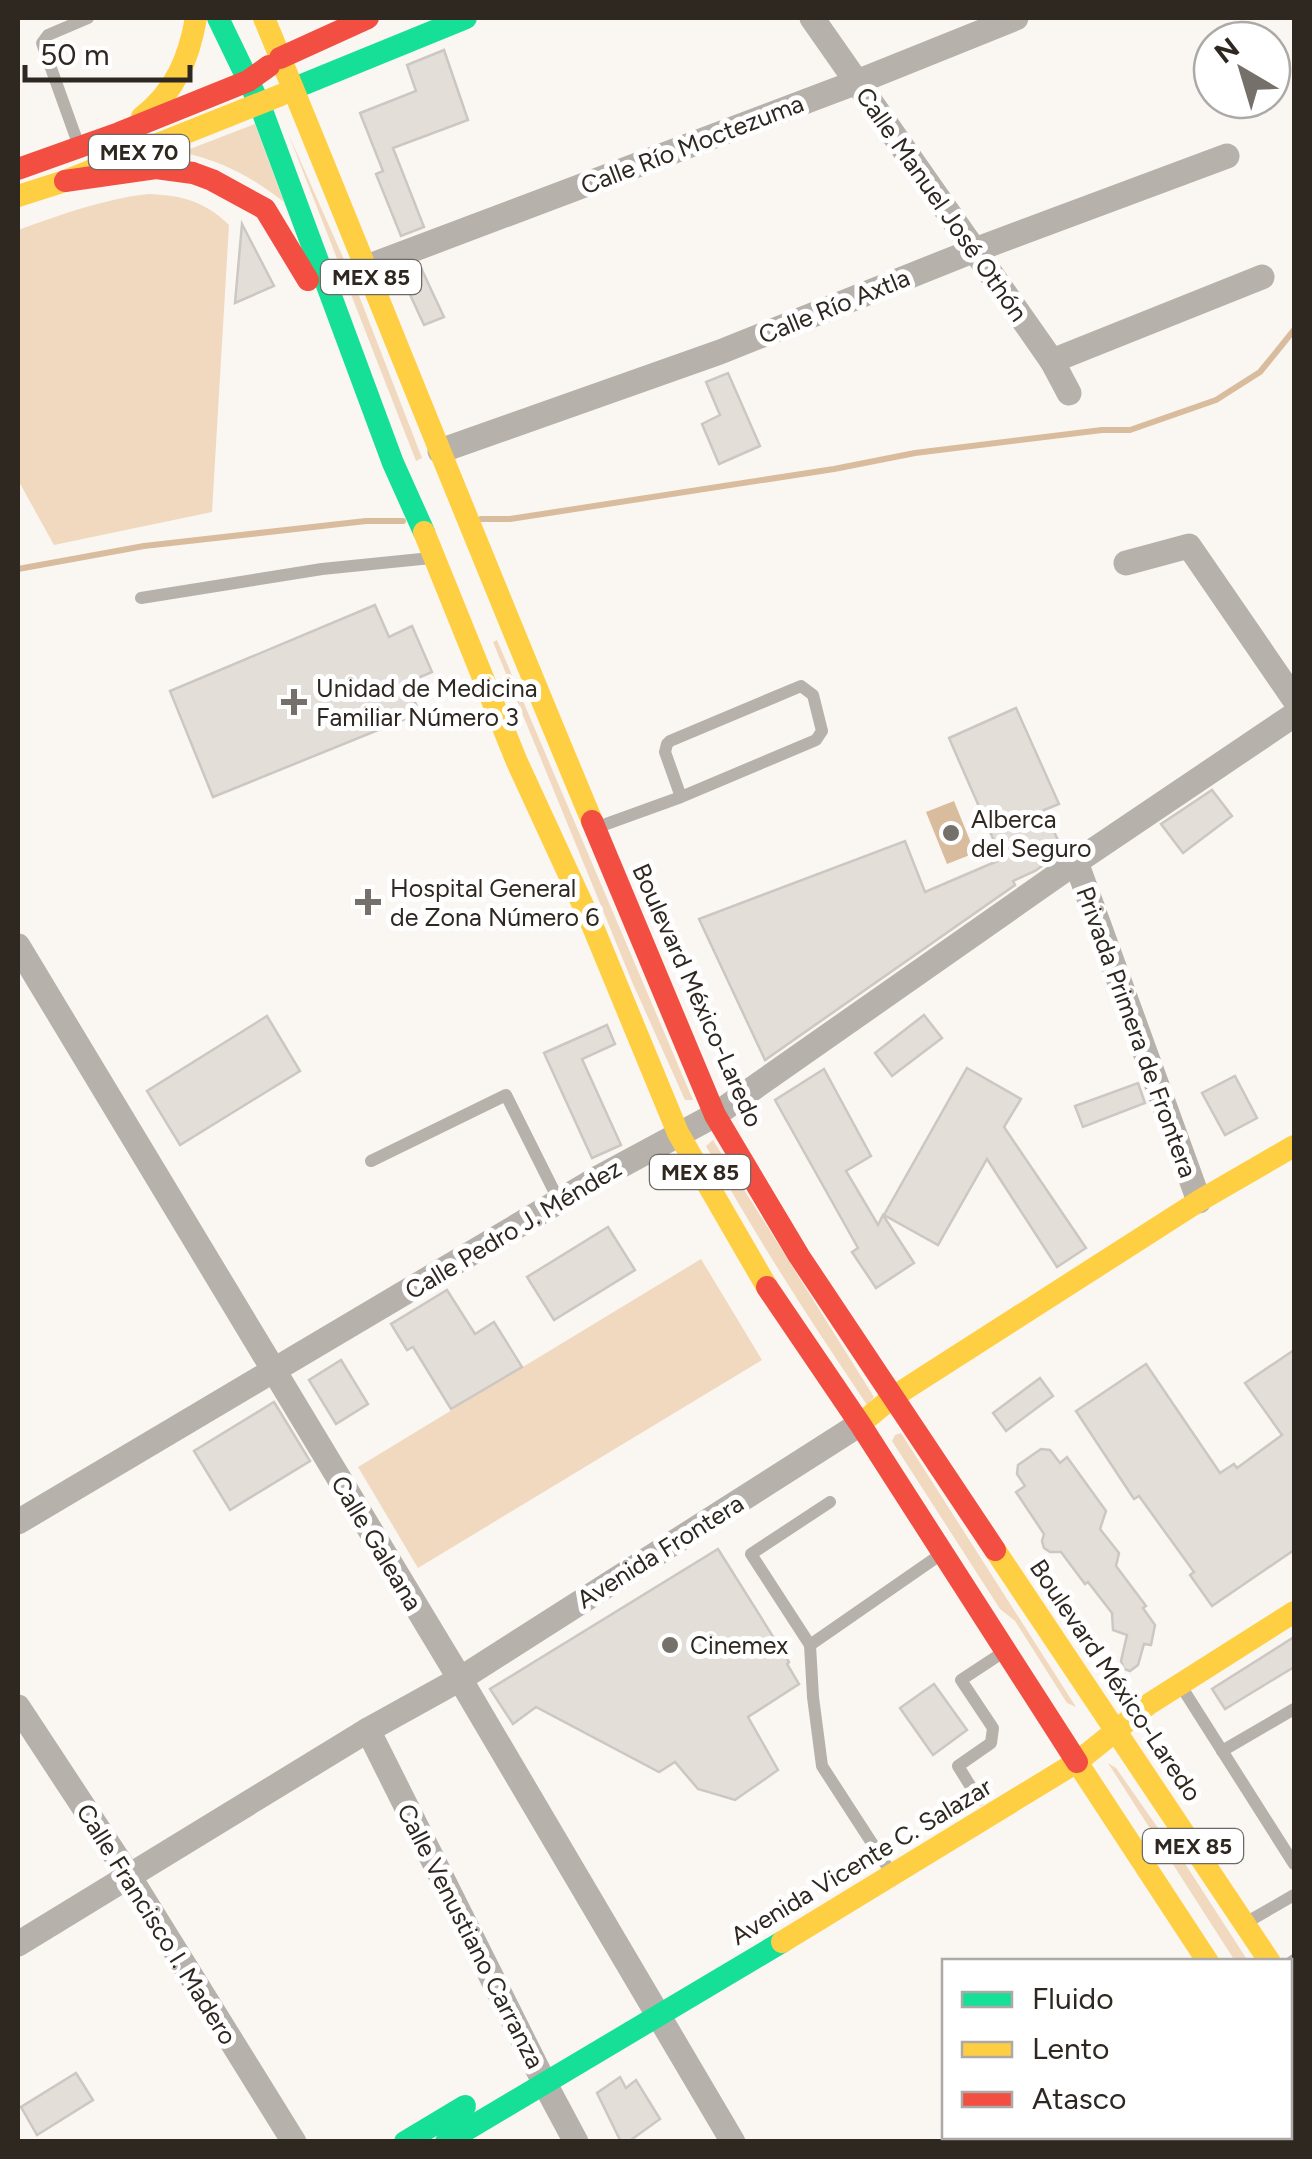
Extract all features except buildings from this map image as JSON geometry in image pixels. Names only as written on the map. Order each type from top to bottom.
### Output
[{"type":"main road","points":[[119,133],[154,109],[176,83],[196,18]]},
{"type":"main road","name":"MEX 85","points":[[218,18],[260,106],[393,463],[678,1133],[765,1285],[860,1424],[1206,1959]]},
{"type":"main road","name":"Boulevard México-Laredo","points":[[264,18],[715,1115],[799,1256],[1268,1959]]},
{"type":"main road","points":[[280,58],[368,18]]},
{"type":"main road","points":[[292,89],[466,18]]},
{"type":"main road","name":"MEX 70","points":[[18,169],[248,81],[280,58]]},
{"type":"main road","name":"MEX 70","points":[[18,196],[260,106],[292,89]]},
{"type":"main road","points":[[65,181],[156,168],[193,173],[264,208],[358,365]]},
{"type":"main road","name":"Avenida Frontera","points":[[860,1424],[893,1397],[1199,1201],[1294,1146]]},
{"type":"main road","name":"Avenida Vicente C. Salazar","points":[[405,2142],[540,2073],[888,1868],[1294,1612]]},
{"type":"main road","name":"Avenida Vicente C. Salazar","points":[[888,1868],[979,1800],[1072,1753]]},
{"type":"main road","name":"Avenida Vicente C. Salazar","points":[[446,2142],[540,2073]]},
{"type":"street","name":"Calle Manuel José Othón","points":[[812,18],[1069,392]]},
{"type":"street","name":"Calle Río Moctezuma","points":[[367,267],[1016,18]]},
{"type":"street","name":"Calle Río Axtla","points":[[443,459],[975,250],[1227,156]]},
{"type":"street","points":[[1052,362],[1262,277]]},
{"type":"street","points":[[1126,563],[1190,546],[1294,699]]},
{"type":"street","name":"Calle Pedro J. Méndez","points":[[18,1522],[558,1202],[715,1115],[1294,715]]},
{"type":"street","name":"Privada Primera de Frontera","points":[[1076,862],[1199,1201]]},
{"type":"street","name":"Calle Galeana","points":[[18,946],[460,1678],[733,2142]]},
{"type":"street","name":"Avenida Frontera","points":[[18,1944],[460,1678],[860,1424]]},
{"type":"street","name":"Calle Francisco I. Madero","points":[[18,1707],[129,1876],[294,2142]]},
{"type":"street","name":"Calle Venustiano Carranza","points":[[368,1730],[576,2142]]},
{"type":"lane","points":[[80,147],[42,42],[48,35],[88,18]]},
{"type":"lane","points":[[141,598],[432,552]]},
{"type":"lane","points":[[596,828],[681,797],[816,740],[822,731],[813,696],[801,686],[666,744],[681,797]]},
{"type":"lane","points":[[370,1161],[506,1095],[558,1202]]},
{"type":"lane","points":[[830,1502],[750,1554],[810,1645],[812,1697],[822,1766],[888,1868]]},
{"type":"lane","points":[[810,1645],[943,1553]]},
{"type":"lane","points":[[979,1800],[958,1766],[991,1742],[993,1728],[961,1680],[1004,1652]]},
{"type":"lane","points":[[1180,1684],[1294,1864]]},
{"type":"lane","points":[[1222,1751],[1294,1709]]},
{"type":"lane","points":[[1282,1844],[1294,1836]]},
{"type":"lane","points":[[1245,1923],[1294,1895]]},
{"type":"shaded area","points":[[255,124],[284,202],[236,171],[182,152]]},
{"type":"shaded area","points":[[288,133],[353,280],[422,458],[416,461]]},
{"type":"shaded area","points":[[148,194],[192,201],[229,225],[212,512],[54,545],[18,480],[18,230],[98,204]]},
{"type":"shaded area","points":[[497,640],[693,1100],[685,1100],[633,984],[493,642]]},
{"type":"shaded area","name":"Alberca del Seguro","points":[[954,801],[975,853],[947,864],[926,812]]},
{"type":"shaded area","points":[[713,1140],[874,1397],[867,1405],[744,1212],[706,1146]]},
{"type":"shaded area","points":[[701,1259],[762,1360],[418,1568],[358,1467]]},
{"type":"shaded area","points":[[901,1433],[1076,1707],[1067,1703],[1015,1621],[1000,1609],[892,1441]]},
{"type":"shaded area","points":[[1108,1763],[1116,1768],[1182,1859],[1247,1959],[1234,1959]]},
{"type":"waterway","points":[[481,519],[510,519],[915,453],[1130,430],[1216,400],[1260,372],[1294,330]]},
{"type":"waterway","points":[[18,569],[144,546],[366,521],[403,521]]},
{"type":"traffic: fast","points":[[218,18],[260,105],[393,463],[424,532]]},
{"type":"traffic: fast","points":[[292,89],[466,18]]},
{"type":"traffic: fast","points":[[446,2142],[782,1942]]},
{"type":"traffic: fast","points":[[1292,1998],[1294,2002]]},
{"type":"traffic: fast","points":[[405,2142],[465,2106]]},
{"type":"traffic: slow","points":[[142,117],[163,97],[179,73],[196,18]]},
{"type":"traffic: slow","points":[[264,18],[592,821]]},
{"type":"traffic: slow","points":[[18,196],[281,95]]},
{"type":"traffic: slow","points":[[424,532],[517,762],[593,927],[678,1133],[767,1287]]},
{"type":"traffic: slow","points":[[860,1424],[893,1397],[1199,1201],[1294,1146]]},
{"type":"traffic: slow","points":[[995,1550],[1268,1959]]},
{"type":"traffic: slow","points":[[782,1942],[1077,1762],[1149,1704],[1294,1612]]},
{"type":"traffic: slow","points":[[1077,1762],[1206,1959]]},
{"type":"traffic: slow","points":[[1292,2090],[1294,2093]]},
{"type":"traffic: jam","points":[[280,58],[368,18]]},
{"type":"traffic: jam","points":[[18,169],[248,81],[269,66]]},
{"type":"traffic: jam","points":[[65,181],[156,168],[212,180],[265,209],[308,280]]},
{"type":"traffic: jam","points":[[592,821],[715,1115],[799,1256],[995,1550]]},
{"type":"traffic: jam","points":[[767,1287],[860,1424],[1077,1762]]},
{"type":"place","name":"Unidad de Medicina Familiar Número 3","points":[[294,702]]},
{"type":"place","name":"Alberca del Seguro","points":[[951,833]]},
{"type":"place","name":"Hospital General de Zona Número 6","points":[[368,902]]},
{"type":"place","name":"Cinemex","points":[[670,1645]]}]
